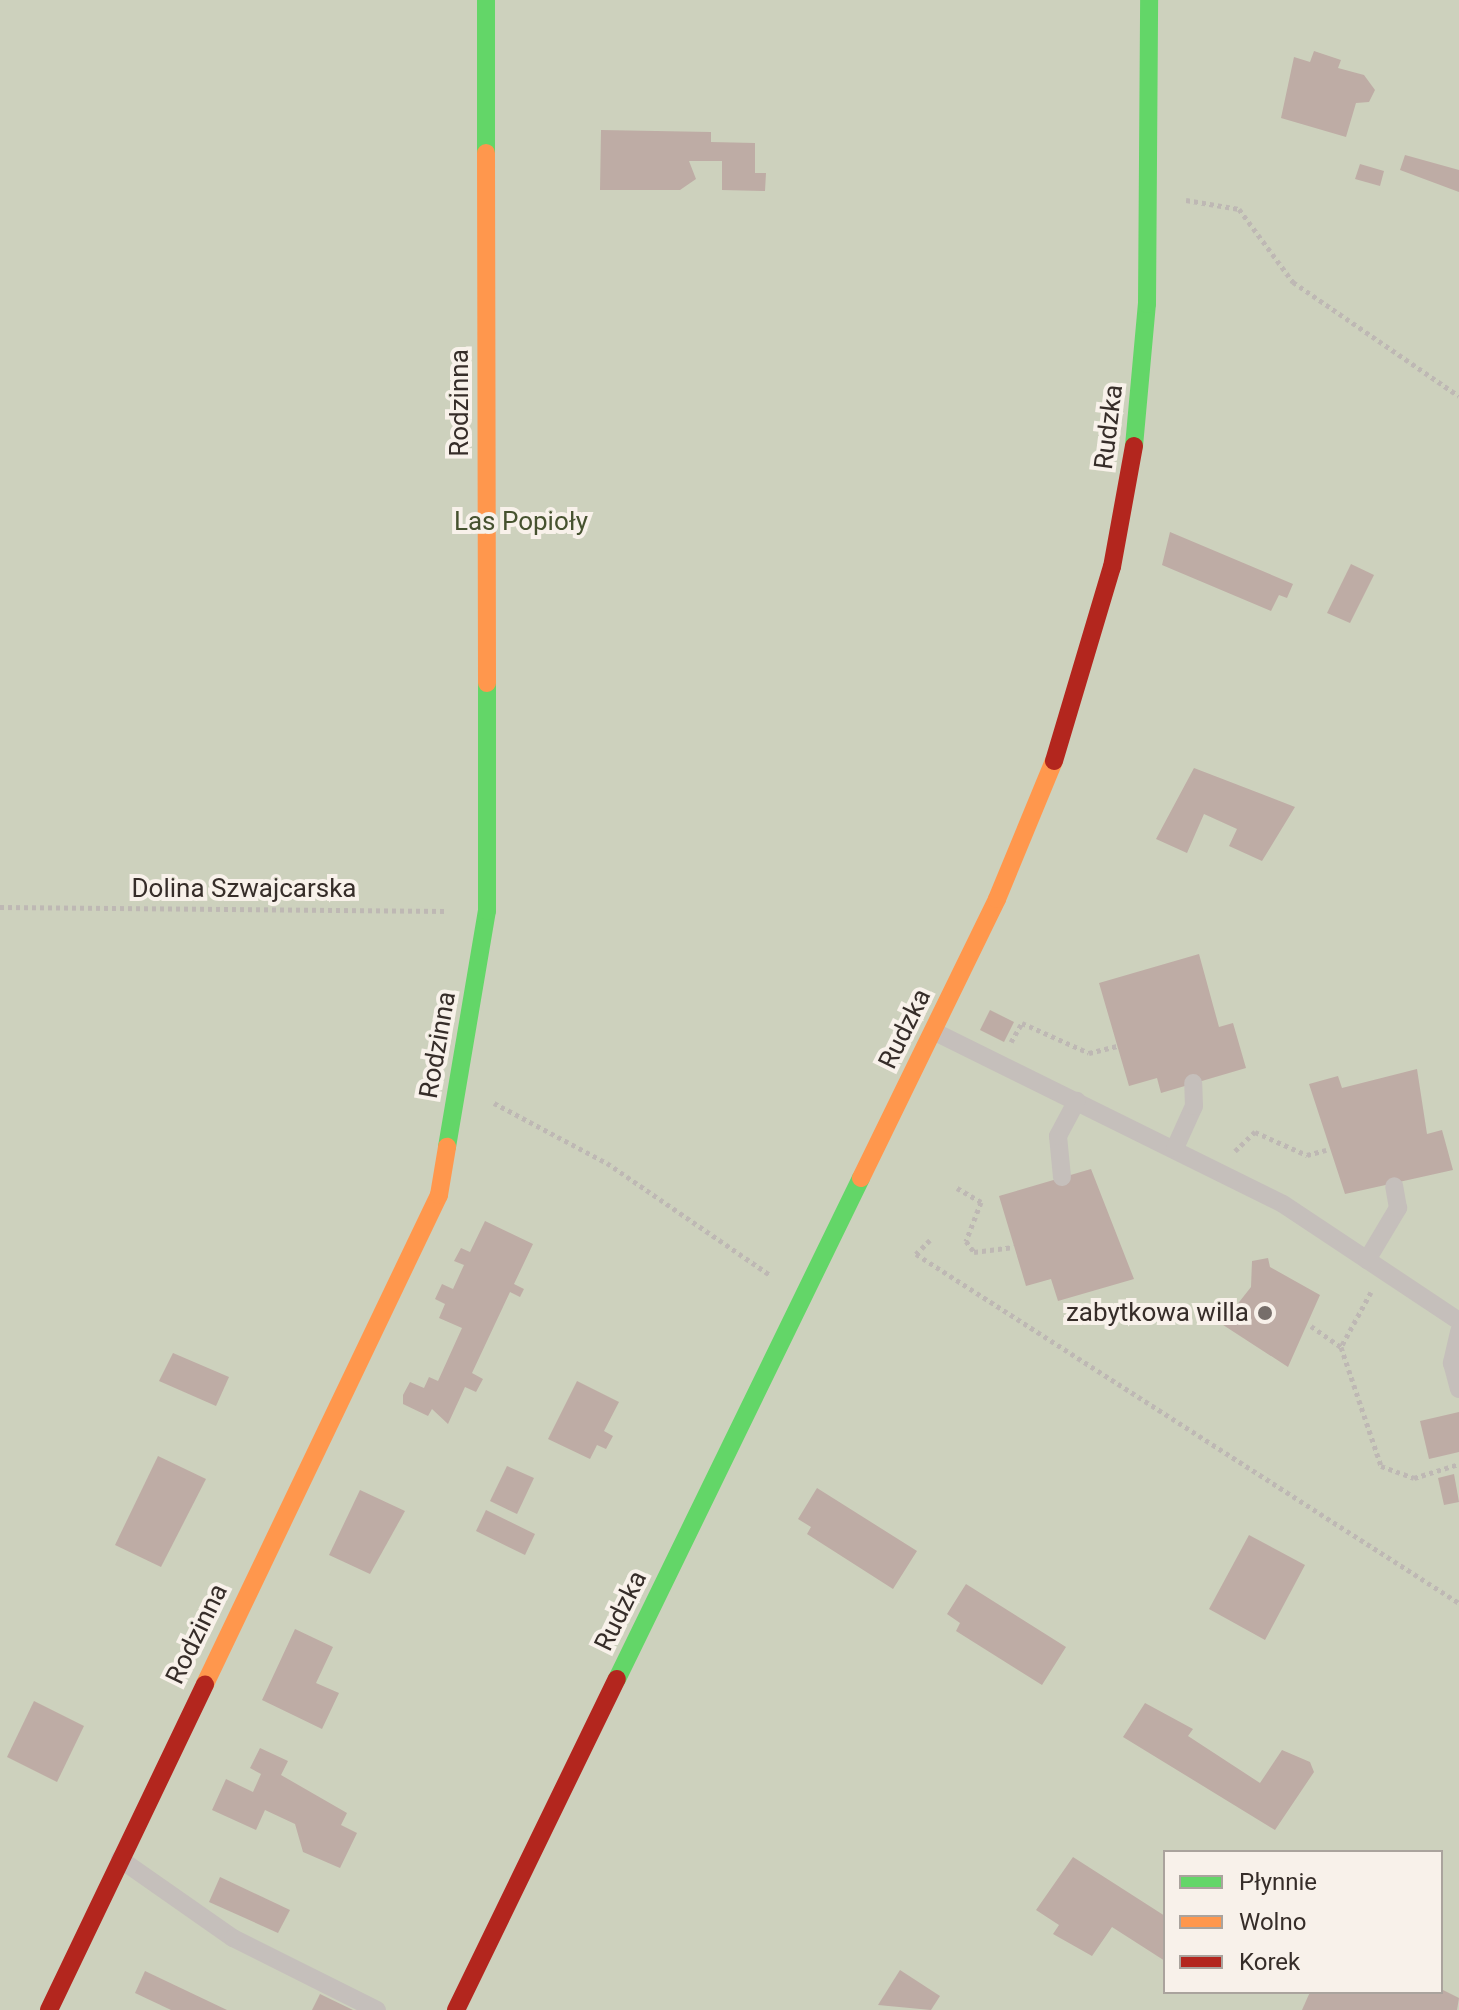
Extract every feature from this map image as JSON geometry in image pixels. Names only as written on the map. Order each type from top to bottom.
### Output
[{"type":"street","name":"Rodzinna","points":[[49,2010],[439,1195],[487,911],[486,0]]},
{"type":"street","name":"Rudzka","points":[[456,2010],[933,1031],[1039,805],[1097,628],[1137,428],[1149,200],[1149,0]]},
{"type":"lane","points":[[933,1031],[1223,1173],[1367,1260],[1459,1321]]},
{"type":"lane","points":[[1175,1148],[1194,1106],[1193,1083]]},
{"type":"lane","points":[[1062,1177],[1058,1136],[1077,1101]]},
{"type":"lane","points":[[1367,1260],[1398,1208],[1394,1186]]},
{"type":"lane","points":[[1459,1332],[1452,1363],[1459,1389]]},
{"type":"lane","points":[[120,1859],[233,1938],[377,2010]]},
{"type":"path","points":[[1149,200],[1239,209],[1293,282],[1459,396]]},
{"type":"path","name":"Dolina Szwajcarska","points":[[0,907],[487,911]]},
{"type":"path","points":[[998,1064],[1022,1023],[1089,1053],[1117,1046]]},
{"type":"path","points":[[458,1083],[607,1163],[785,1283]]},
{"type":"path","points":[[1223,1173],[1240,1140],[1255,1132],[1307,1155],[1326,1150]]},
{"type":"path","points":[[957,1188],[981,1202],[966,1241],[974,1252],[1014,1247]]},
{"type":"path","points":[[930,1240],[916,1254],[1459,1603]]},
{"type":"path","points":[[767,1293],[781,1264]]},
{"type":"path","points":[[1341,1347],[1384,1271]]},
{"type":"path","points":[[1311,1326],[1341,1347],[1381,1466],[1414,1478],[1459,1464]]},
{"type":"green space","name":"Las Popioły","points":[[0,0],[1459,0],[1459,2010],[0,2010]]},
{"type":"building","points":[[1314,51],[1341,60],[1338,68],[1364,75],[1375,90],[1369,102],[1356,103],[1346,137],[1281,118],[1294,57],[1310,62]]},
{"type":"building","points":[[601,130],[711,132],[711,142],[755,143],[755,173],[766,173],[765,191],[722,190],[722,161],[689,161],[696,179],[680,190],[600,190]]},
{"type":"building","points":[[1405,155],[1459,170],[1459,192],[1400,170]]},
{"type":"building","points":[[1360,164],[1384,171],[1380,186],[1355,179]]},
{"type":"building","points":[[1170,532],[1293,584],[1287,598],[1279,595],[1271,611],[1162,565]]},
{"type":"building","points":[[1351,564],[1374,575],[1350,623],[1327,613]]},
{"type":"building","points":[[1194,768],[1295,807],[1262,861],[1229,846],[1237,829],[1204,814],[1187,853],[1156,839]]},
{"type":"building","points":[[1199,954],[1219,1027],[1233,1023],[1246,1068],[1161,1093],[1157,1078],[1129,1086],[1099,983]]},
{"type":"building","points":[[990,1010],[1014,1022],[1004,1042],[980,1030]]},
{"type":"building","points":[[1417,1069],[1427,1134],[1442,1130],[1453,1170],[1345,1194],[1309,1084],[1338,1076],[1342,1088]]},
{"type":"building","points":[[1091,1169],[1134,1279],[1058,1301],[1051,1279],[1026,1286],[999,1196]]},
{"type":"building","points":[[485,1221],[533,1244],[514,1284],[524,1289],[520,1297],[510,1292],[472,1373],[483,1379],[476,1392],[465,1387],[448,1424],[432,1409],[428,1416],[403,1404],[403,1395],[410,1382],[424,1388],[429,1377],[438,1381],[462,1328],[439,1318],[445,1304],[435,1299],[442,1284],[453,1289],[464,1265],[454,1261],[461,1248],[470,1252]]},
{"type":"building","name":"zabytkowa willa","points":[[1268,1258],[1270,1267],[1320,1295],[1288,1367],[1217,1321],[1227,1301],[1236,1306],[1251,1287],[1252,1261]]},
{"type":"building","points":[[173,1353],[229,1377],[216,1406],[159,1381]]},
{"type":"building","points":[[577,1381],[619,1402],[604,1431],[613,1436],[606,1449],[597,1445],[590,1459],[548,1439]]},
{"type":"building","points":[[1459,1412],[1459,1452],[1429,1459],[1420,1421]]},
{"type":"building","points":[[158,1456],[206,1479],[161,1567],[115,1545]]},
{"type":"building","points":[[507,1466],[534,1478],[517,1514],[490,1501]]},
{"type":"building","points":[[1454,1474],[1459,1502],[1444,1505],[1438,1478]]},
{"type":"building","points":[[817,1488],[917,1551],[893,1589],[807,1534],[811,1527],[798,1519]]},
{"type":"building","points":[[360,1490],[405,1511],[370,1574],[329,1555]]},
{"type":"building","points":[[486,1510],[535,1534],[525,1555],[476,1531]]},
{"type":"building","points":[[1249,1535],[1305,1565],[1265,1640],[1209,1609]]},
{"type":"building","points":[[966,1584],[1066,1647],[1042,1685],[956,1631],[960,1623],[947,1614]]},
{"type":"building","points":[[295,1629],[333,1647],[316,1683],[339,1693],[322,1729],[262,1700]]},
{"type":"building","points":[[34,1701],[84,1726],[57,1782],[7,1757]]},
{"type":"building","points":[[1145,1703],[1193,1729],[1188,1736],[1260,1783],[1282,1750],[1310,1762],[1314,1772],[1275,1830],[1123,1737]]},
{"type":"building","points":[[260,1748],[288,1761],[281,1775],[347,1813],[341,1825],[357,1833],[340,1868],[303,1852],[295,1824],[265,1810],[256,1830],[212,1810],[226,1779],[253,1792],[261,1774],[250,1768]]},
{"type":"building","points":[[1073,1857],[1163,1915],[1163,1960],[1112,1927],[1092,1956],[1053,1934],[1059,1925],[1036,1910]]},
{"type":"building","points":[[220,1877],[290,1910],[278,1933],[209,1902]]},
{"type":"building","points":[[900,1970],[940,1996],[931,2010],[878,2005]]},
{"type":"building","points":[[145,1971],[227,2010],[171,2010],[135,1993]]},
{"type":"building","points":[[1443,1990],[1459,1998],[1457,2010],[1302,2010],[1309,1994],[1443,1994]]},
{"type":"building","points":[[320,1994],[353,2010],[312,2010]]},
{"type":"traffic: fast","points":[[486,0],[486,153]]},
{"type":"traffic: fast","points":[[1134,446],[1147,304],[1149,0]]},
{"type":"traffic: fast","points":[[447,1147],[487,911],[487,683]]},
{"type":"traffic: fast","points":[[617,1679],[861,1178]]},
{"type":"traffic: slow","points":[[486,153],[487,683]]},
{"type":"traffic: slow","points":[[861,1178],[997,899],[1054,761]]},
{"type":"traffic: slow","points":[[205,1684],[439,1195],[447,1147]]},
{"type":"traffic: jam","points":[[1054,761],[1112,567],[1134,446]]},
{"type":"traffic: jam","points":[[456,2010],[617,1679]]},
{"type":"traffic: jam","points":[[49,2010],[205,1684]]},
{"type":"place","name":"zabytkowa willa","points":[[1265,1313]]}]
